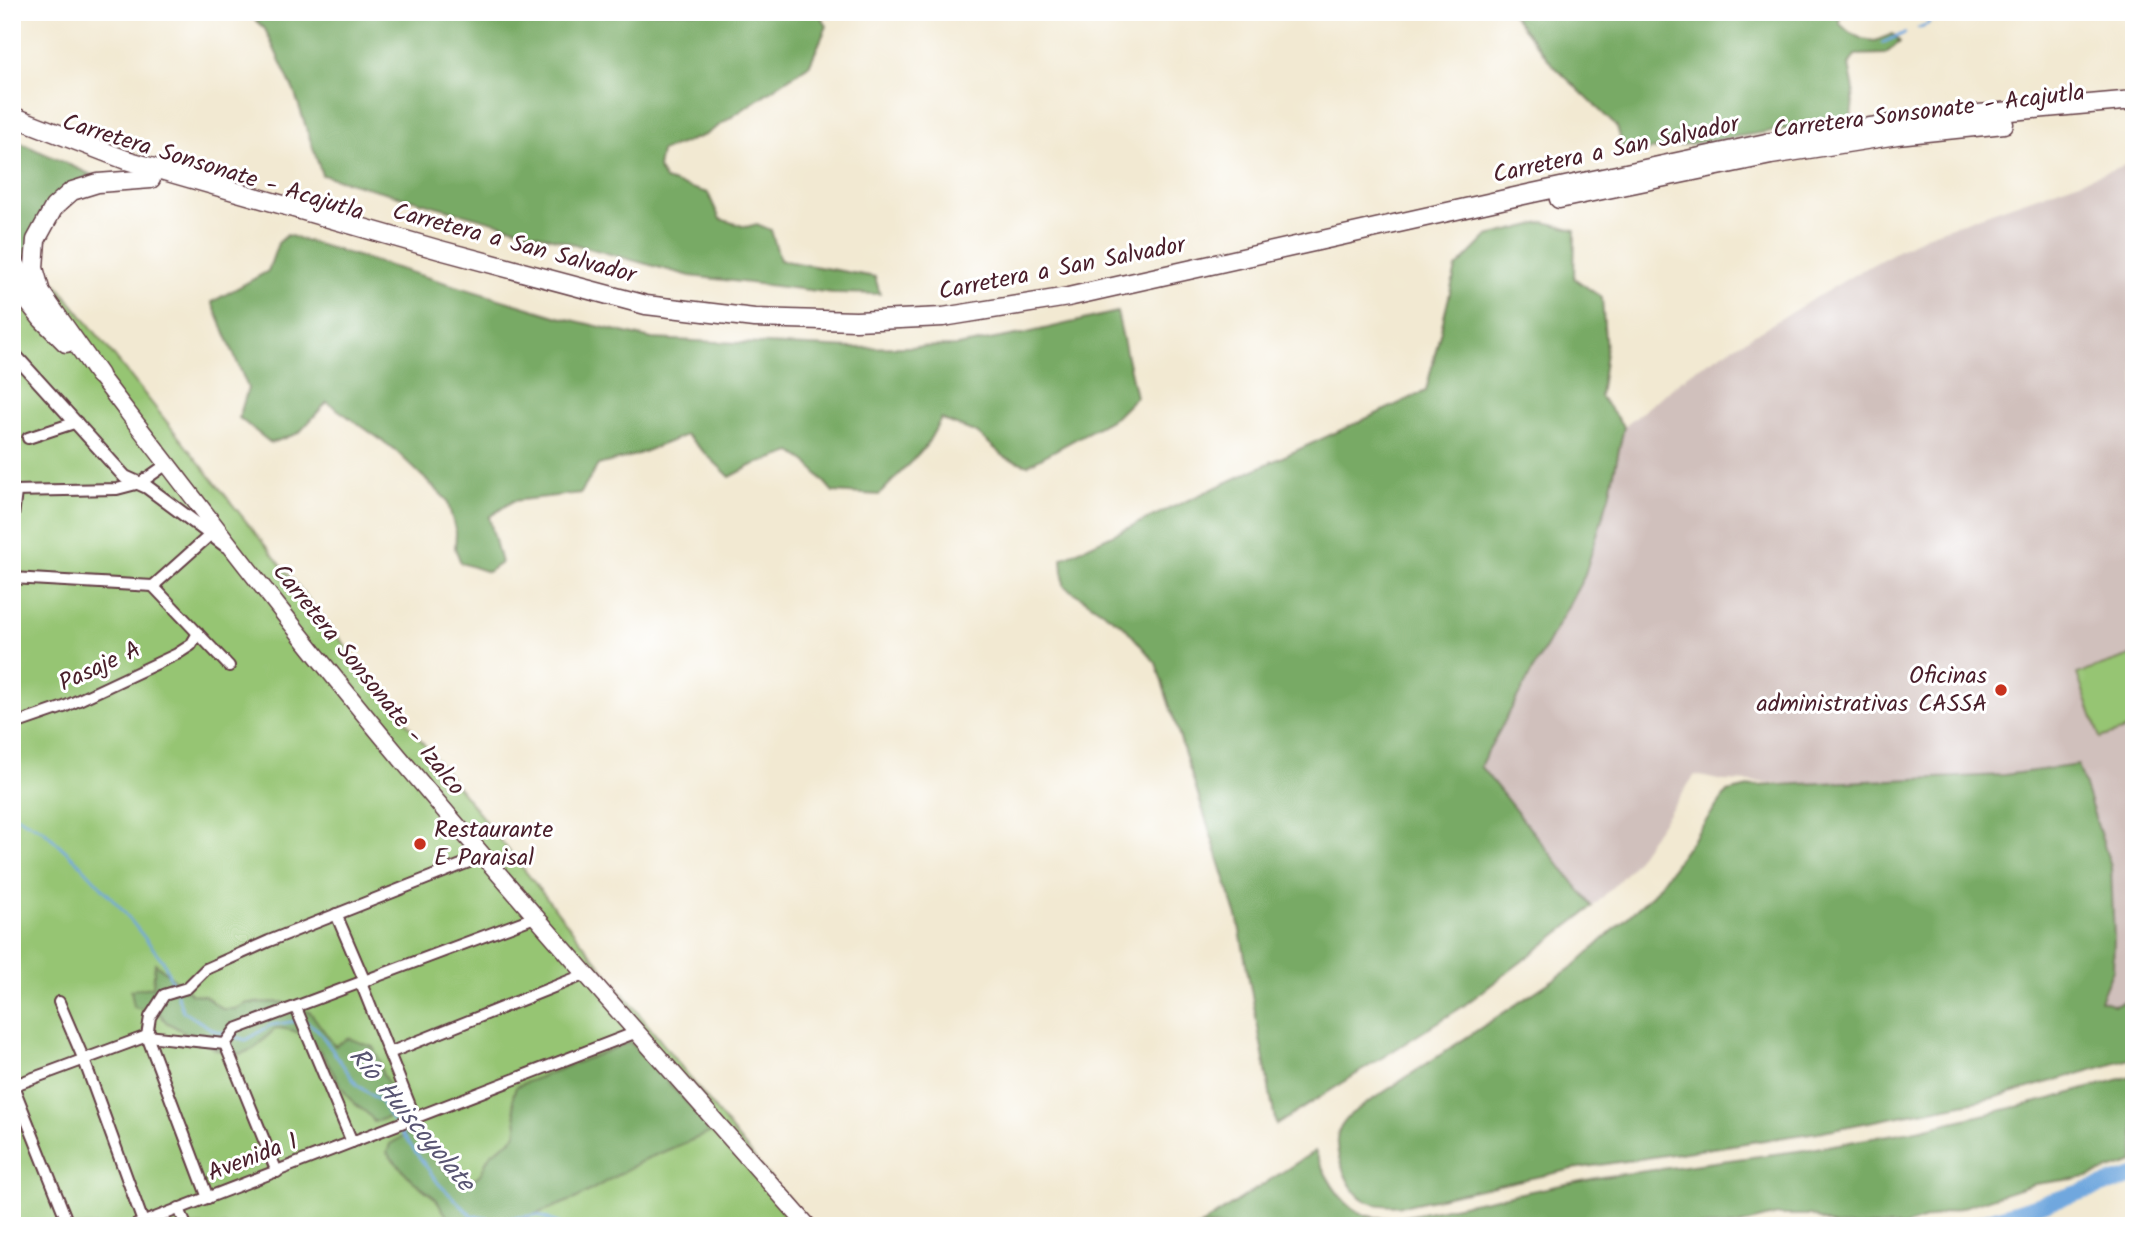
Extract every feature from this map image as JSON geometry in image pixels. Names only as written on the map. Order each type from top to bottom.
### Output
[{"type":"highway","name":"Carretera a San Salvador","points":[[12,116],[126,160],[440,250],[646,305],[754,318],[845,321],[943,317],[1068,297],[1766,143],[1923,119],[2134,100]]},
{"type":"highway","name":"Carretera Sonsonate - Acajutla","points":[[12,129],[62,150],[151,179],[424,257],[671,320],[757,330],[908,330],[975,324],[1065,307],[1771,155],[1897,135],[2134,113]]},
{"type":"highway","points":[[99,375],[41,293],[34,268],[36,240],[46,217],[72,191],[98,183],[151,179]]},
{"type":"highway","points":[[12,257],[32,296],[99,375]]},
{"type":"highway","points":[[12,279],[42,319],[99,375]]},
{"type":"main road","name":"Carretera Sonsonate - Izalco","points":[[99,375],[232,549],[391,746],[535,917],[808,1226]]},
{"type":"street","points":[[12,352],[125,477],[140,484],[232,549]]},
{"type":"street","points":[[28,438],[77,422]]},
{"type":"street","points":[[12,525],[14,491],[117,489],[140,484],[167,464]]},
{"type":"street","points":[[153,586],[211,535]]},
{"type":"street","points":[[12,578],[153,586],[229,666]]},
{"type":"street","name":"Pasaje A","points":[[12,725],[64,708],[177,653],[191,645],[198,634]]},
{"type":"street","points":[[208,1198],[147,1036],[150,1017],[164,995],[187,988],[206,969],[484,856]]},
{"type":"street","points":[[336,914],[390,1052],[410,1120]]},
{"type":"street","points":[[226,1042],[236,1029],[300,1017],[363,982],[535,917]]},
{"type":"street","points":[[390,1052],[586,974]]},
{"type":"street","points":[[59,1002],[83,1060],[139,1224]]},
{"type":"street","points":[[300,1017],[352,1142]]},
{"type":"street","name":"Avenida 1","points":[[139,1224],[637,1032]]},
{"type":"street","points":[[69,1226],[13,1085],[147,1036],[226,1042]]},
{"type":"street","points":[[226,1042],[277,1172]]},
{"type":"street","points":[[179,1208],[186,1226]]},
{"type":"shaded area","points":[[2134,162],[2134,998],[2114,1005],[2099,1000],[2111,897],[2111,867],[2077,765],[2004,775],[1817,784],[1723,781],[1695,775],[1630,869],[1593,907],[1480,766],[1533,673],[1609,496],[1624,427],[1693,371],[1857,273],[1929,234]]},
{"type":"green space","points":[[246,12],[818,12],[827,26],[810,64],[705,135],[661,151],[658,168],[665,180],[708,193],[720,219],[746,227],[757,224],[771,230],[780,260],[875,277],[880,294],[833,293],[690,276],[322,175],[294,91],[265,29]]},
{"type":"green space","points":[[1510,12],[1839,12],[1840,24],[1862,39],[1875,41],[1893,34],[1900,42],[1885,54],[1855,55],[1849,65],[1854,90],[1851,119],[1625,154],[1617,127],[1553,65]]},
{"type":"green space","points":[[12,139],[92,175],[77,181],[41,213],[31,234],[26,266],[12,228]]},
{"type":"green space","points":[[1545,222],[1575,230],[1574,278],[1602,298],[1606,352],[1600,396],[1624,427],[1609,496],[1584,577],[1480,766],[1593,907],[1462,1007],[1276,1125],[1238,920],[1156,663],[1124,626],[1064,586],[1062,558],[1426,391],[1456,268],[1488,236]]},
{"type":"green space","points":[[12,228],[774,1183],[813,1226],[12,1226]]},
{"type":"green space","points":[[287,235],[559,317],[652,339],[852,348],[957,346],[1117,312],[1136,397],[1116,417],[1028,465],[1006,458],[977,433],[941,419],[926,446],[879,495],[833,492],[807,462],[792,452],[753,465],[730,477],[686,435],[636,455],[598,465],[581,493],[513,501],[489,517],[501,563],[488,572],[461,563],[455,548],[456,533],[447,500],[394,449],[327,402],[299,433],[271,443],[239,418],[248,388],[212,302],[268,271],[278,243]]},
{"type":"green space","points":[[2134,655],[2134,727],[2100,738],[2077,674]]},
{"type":"green space","points":[[2078,765],[2111,867],[2113,970],[2100,1000],[2114,1005],[2134,998],[2134,1058],[1993,1098],[1818,1132],[1573,1169],[1407,1205],[1368,1202],[1352,1187],[1339,1159],[1337,1141],[1340,1128],[1351,1114],[1574,966],[1653,894],[1727,792],[1753,786],[2004,775]]},
{"type":"green space","points":[[155,963],[192,994],[204,995],[222,1009],[235,1009],[248,1003],[282,1002],[310,1012],[335,1046],[348,1038],[373,1047],[382,1073],[405,1112],[374,1122],[369,1114],[351,1100],[314,1044],[292,1030],[276,1028],[255,1048],[241,1054],[217,1050],[166,1022],[160,1014],[134,1007],[131,990],[153,987]]},
{"type":"green space","points":[[630,1042],[714,1131],[646,1159],[577,1198],[506,1226],[453,1226],[436,1199],[412,1180],[387,1153],[390,1144],[411,1132],[455,1178],[470,1181],[480,1175],[491,1154],[511,1140],[516,1133],[513,1096],[517,1086]]},
{"type":"green space","points":[[2134,1075],[2134,1162],[2088,1177],[2035,1184],[1904,1226],[1834,1226],[1811,1215],[1778,1215],[1734,1226],[1199,1226],[1315,1151],[1328,1179],[1348,1205],[1371,1217],[1392,1219],[1601,1177],[1805,1150],[1922,1129],[2050,1099]]},
{"type":"waterway","points":[[1918,28],[1928,24],[1934,12]]},
{"type":"waterway","points":[[1882,43],[1905,33]]},
{"type":"waterway","name":"Río Huiscoyolate","points":[[12,814],[43,830],[82,866],[120,907],[164,962],[174,988]]},
{"type":"waterway","name":"Río Huiscoyolate","points":[[177,994],[183,1011],[213,1030],[229,1035]]},
{"type":"waterway","name":"Río Huiscoyolate","points":[[235,1037],[246,1040],[271,1025],[297,1021]]},
{"type":"waterway","name":"Río Huiscoyolate","points":[[307,1022],[318,1030],[357,1085],[381,1102],[393,1122]]},
{"type":"waterway","name":"Río Huiscoyolate","points":[[397,1127],[439,1184],[471,1215],[495,1220],[538,1215],[565,1226]]},
{"type":"waterway","points":[[1969,1226],[2134,1176]]},
{"type":"place","name":"Oficinas administrativas CASSA","points":[[2001,690]]},
{"type":"place","name":"Restaurante E Paraisal","points":[[420,844]]}]
